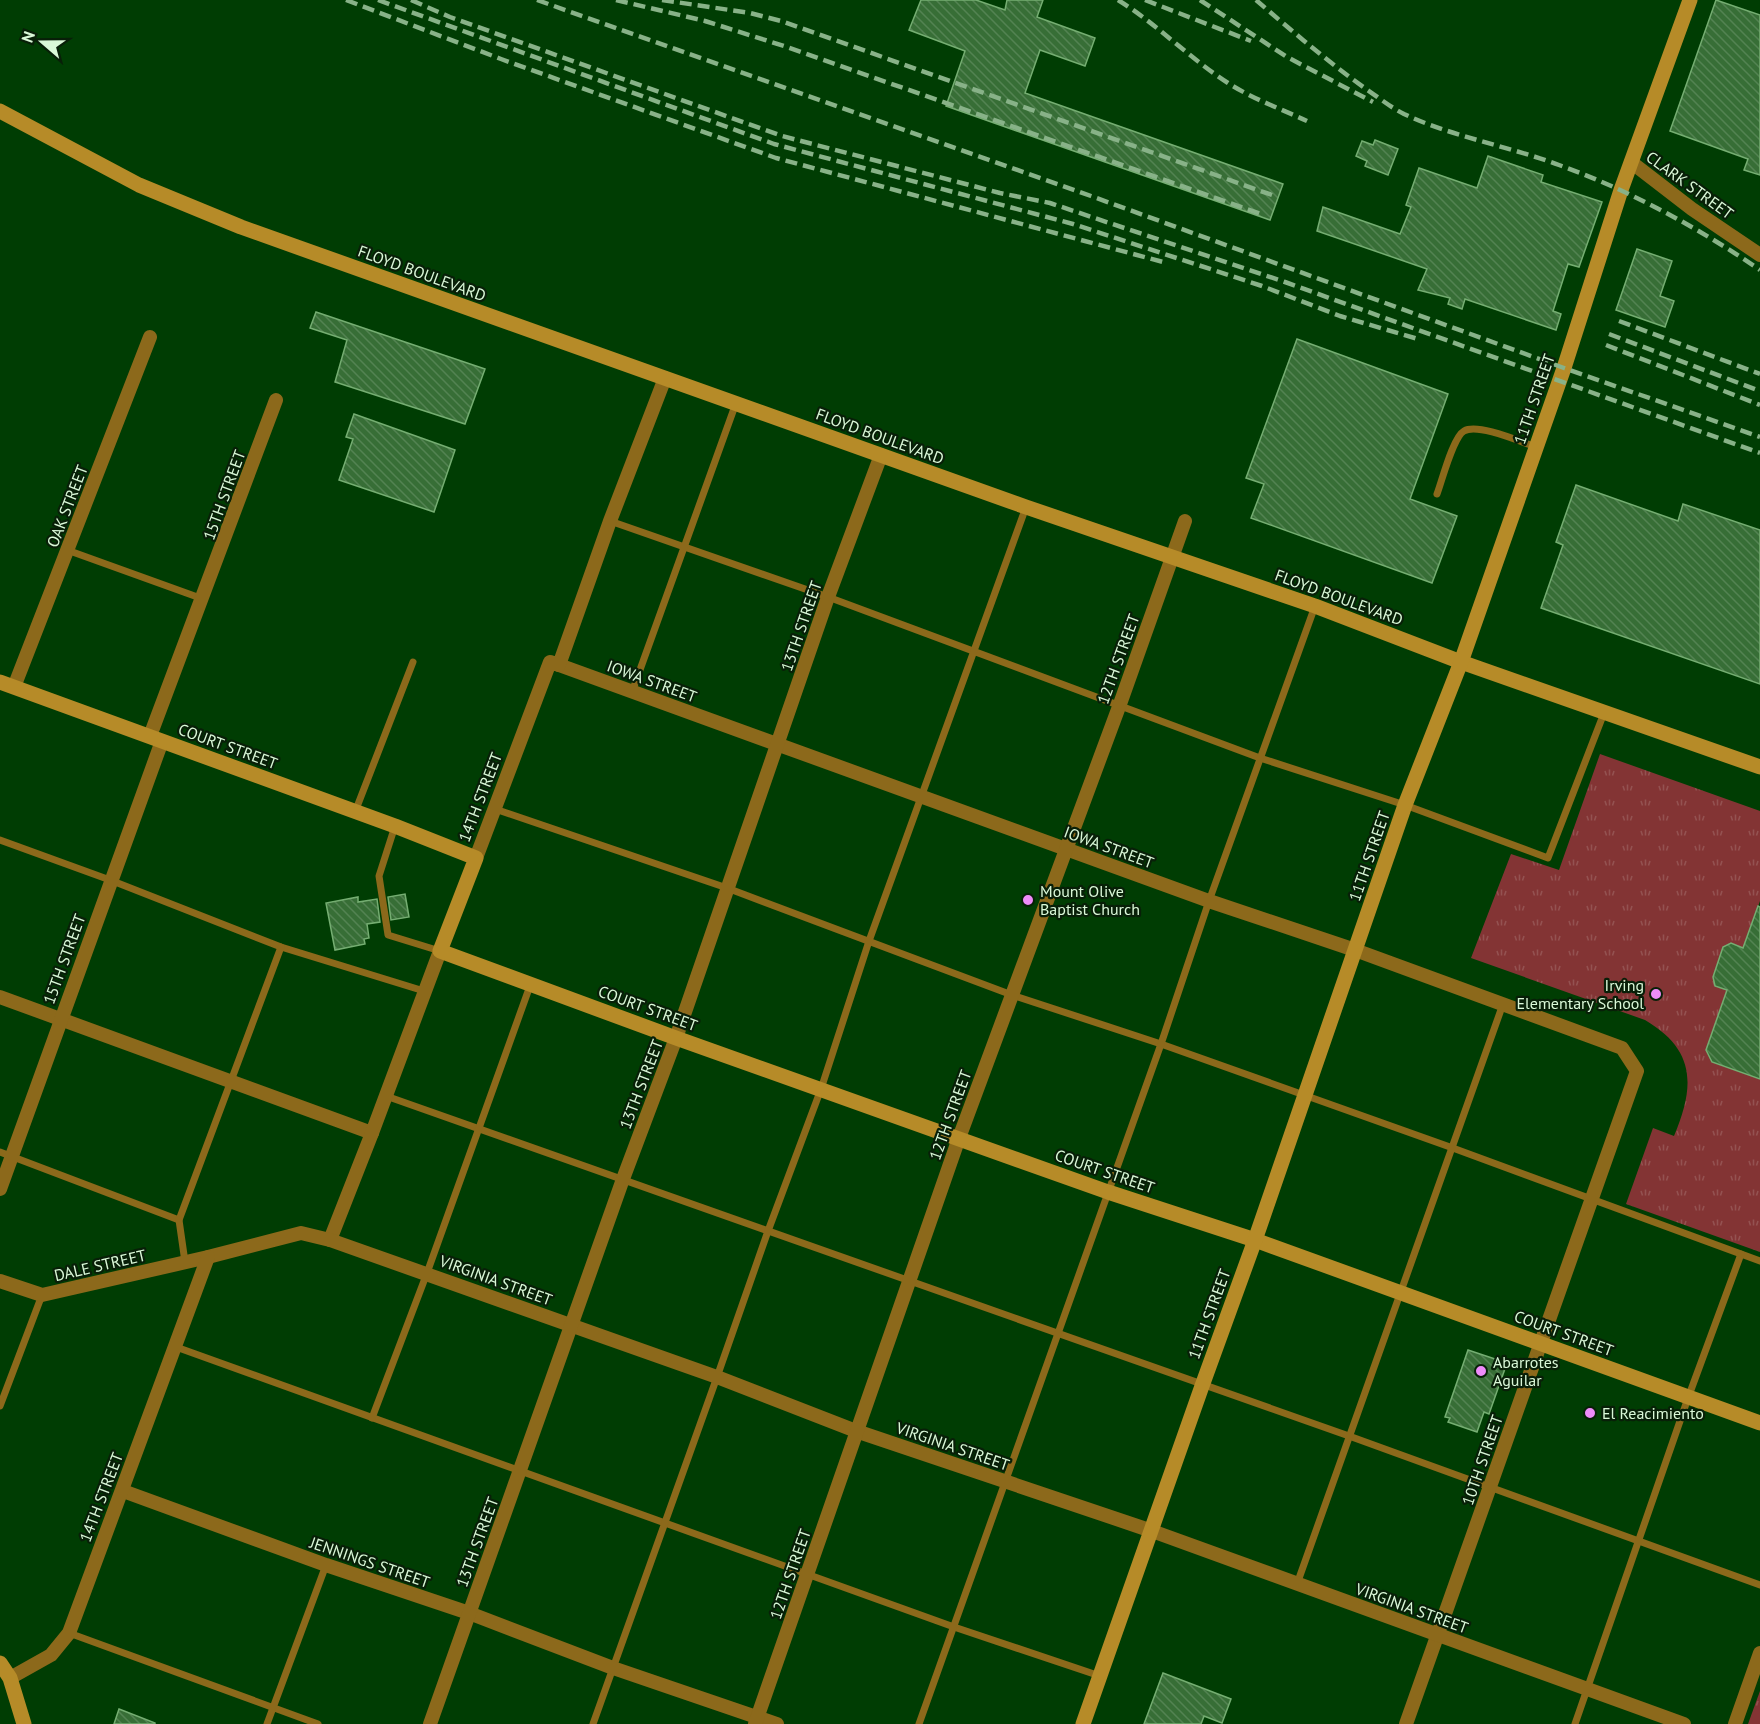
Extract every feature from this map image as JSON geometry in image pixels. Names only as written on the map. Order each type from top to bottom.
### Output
[{"type":"main road","name":"11TH STREET","points":[[1083,1724],[1406,805],[1461,662],[1631,162],[1690,0]]},
{"type":"main road","name":"FLOYD BOULEVARD","points":[[0,111],[139,185],[242,227],[1026,507],[1315,606],[1461,662],[1760,767]]},
{"type":"main road","name":"COURT STREET","points":[[7,685],[395,826],[476,858]]},
{"type":"main road","name":"14TH STREET","points":[[440,951],[476,858]]},
{"type":"main road","name":"COURT STREET","points":[[440,951],[676,1038],[1108,1192],[1255,1240],[1760,1423]]},
{"type":"main road","points":[[0,1663],[10,1678],[24,1724]]},
{"type":"street","name":"CLARK STREET","points":[[1631,162],[1692,209],[1760,255]]},
{"type":"street","name":"OAK STREET","points":[[7,685],[68,550],[150,337]]},
{"type":"street","name":"14TH STREET","points":[[476,858],[550,662],[559,665],[664,378]]},
{"type":"street","name":"15TH STREET","points":[[0,1188],[6,1155],[61,1018],[110,880],[203,599],[276,400]]},
{"type":"street","name":"13TH STREET","points":[[430,1724],[623,1179],[676,1038],[828,597],[880,455]]},
{"type":"street","name":"12TH STREET","points":[[757,1721],[959,1138],[1120,704],[1185,521]]},
{"type":"street","name":"IOWA STREET","points":[[559,665],[1622,1048],[1637,1071]]},
{"type":"street","name":"14TH STREET","points":[[330,1240],[440,951]]},
{"type":"street","points":[[0,997],[372,1133]]},
{"type":"street","name":"10TH STREET","points":[[1406,1724],[1637,1071]]},
{"type":"street","name":"VIRGINIA STREET","points":[[208,1257],[301,1233],[330,1240],[717,1377],[856,1431],[1152,1531],[1684,1724]]},
{"type":"street","name":"14TH STREET","points":[[10,1678],[51,1655],[69,1633],[208,1257]]},
{"type":"street","name":"DALE STREET","points":[[0,1281],[42,1296],[208,1257]]},
{"type":"street","name":"JENNINGS STREET","points":[[123,1491],[326,1565],[469,1613],[757,1721],[777,1724]]},
{"type":"street","points":[[1735,1724],[1760,1653]]},
{"type":"lane","points":[[632,692],[735,403]]},
{"type":"lane","points":[[1437,494],[1457,439],[1464,431],[1484,430],[1536,447]]},
{"type":"lane","points":[[593,1724],[768,1231],[821,1089],[869,940],[1026,507]]},
{"type":"lane","points":[[610,521],[828,597],[1260,758],[1406,805],[1548,858],[1605,711]]},
{"type":"lane","points":[[68,550],[203,599]]},
{"type":"lane","points":[[919,1724],[1007,1482],[1209,901],[1315,606]]},
{"type":"lane","points":[[355,812],[413,662]]},
{"type":"lane","points":[[495,809],[727,888],[1012,995],[1161,1044],[1760,1261]]},
{"type":"lane","points":[[395,826],[379,876],[388,935],[440,951]]},
{"type":"lane","points":[[0,840],[281,947],[424,991]]},
{"type":"lane","points":[[185,1262],[179,1220],[281,947]]},
{"type":"lane","points":[[372,1418],[427,1273],[531,983]]},
{"type":"lane","points":[[1297,1584],[1450,1147],[1503,1004]]},
{"type":"lane","points":[[386,1096],[1349,1436],[1760,1585]]},
{"type":"lane","points":[[6,1155],[179,1220]]},
{"type":"lane","points":[[1575,1724],[1688,1398],[1742,1254]]},
{"type":"lane","points":[[0,1406],[42,1296]]},
{"type":"lane","points":[[176,1347],[954,1627],[1100,1676]]},
{"type":"lane","points":[[267,1724],[326,1565]]},
{"type":"lane","points":[[69,1633],[318,1724]]},
{"type":"green space","name":"Irving Elementary School","points":[[1600,754],[1760,811],[1760,901],[1743,948],[1731,943],[1723,947],[1713,977],[1716,986],[1727,990],[1760,1079],[1760,1252],[1626,1204],[1653,1128],[1674,1136],[1681,1118],[1688,1085],[1682,1057],[1674,1044],[1645,1020],[1471,958],[1511,854],[1559,870]]},
{"type":"green space","points":[[1760,1691],[1760,1724],[1748,1724]]},
{"type":"building","points":[[921,0],[976,0],[1005,10],[1007,0],[1043,0],[1037,17],[1095,38],[1085,66],[1040,50],[1025,93],[1283,184],[1270,220],[946,106],[965,51],[909,30]]},
{"type":"building","points":[[1716,0],[1760,15],[1760,175],[1744,170],[1748,159],[1670,131]]},
{"type":"building","points":[[1375,140],[1398,149],[1388,175],[1365,166],[1367,161],[1356,156],[1362,141],[1373,145]]},
{"type":"building","points":[[1488,156],[1543,175],[1541,182],[1602,202],[1579,267],[1568,264],[1553,311],[1561,314],[1556,330],[1465,299],[1462,309],[1448,304],[1450,298],[1418,290],[1427,269],[1317,231],[1323,207],[1400,234],[1411,207],[1406,205],[1419,168],[1477,188]]},
{"type":"building","points":[[1637,249],[1672,261],[1660,296],[1674,301],[1665,327],[1616,310]]},
{"type":"building","points":[[316,312],[485,369],[465,424],[335,382],[347,340],[310,328]]},
{"type":"building","points":[[1297,339],[1448,394],[1410,499],[1457,516],[1432,583],[1251,518],[1264,484],[1246,478]]},
{"type":"building","points":[[354,414],[455,450],[434,512],[339,480],[353,439],[346,437]]},
{"type":"building","points":[[1576,485],[1678,521],[1683,504],[1760,530],[1760,684],[1541,608],[1563,545],[1556,542]]},
{"type":"building","points":[[405,894],[409,917],[391,920],[388,897]]},
{"type":"building","points":[[358,897],[358,902],[377,899],[380,922],[367,924],[369,938],[364,939],[365,944],[335,950],[326,903]]},
{"type":"building","points":[[1758,906],[1760,907],[1760,1079],[1712,1062],[1706,1050],[1727,990],[1715,986],[1713,977],[1723,947],[1731,943],[1743,948]]},
{"type":"building","points":[[1468,1350],[1507,1363],[1489,1414],[1484,1412],[1477,1432],[1448,1422],[1450,1418],[1445,1417]]},
{"type":"building","points":[[1163,1673],[1231,1699],[1222,1723],[1204,1716],[1201,1724],[1144,1724]]},
{"type":"building","points":[[119,1709],[155,1723],[155,1724],[114,1724]]},
{"type":"railway","points":[[346,0],[501,59],[776,158],[1163,262]]},
{"type":"railway","points":[[378,0],[774,144],[1073,224],[1262,286],[1340,316],[1418,339]]},
{"type":"railway","points":[[411,0],[450,17],[782,136],[1000,193],[1050,203],[1285,282],[1760,453]]},
{"type":"railway","points":[[537,0],[1091,196],[1760,437]]},
{"type":"railway","points":[[616,0],[705,21],[784,46],[1264,215]]},
{"type":"railway","points":[[662,0],[750,13],[781,21],[1272,195]]},
{"type":"railway","points":[[1118,0],[1228,83],[1257,99],[1307,121]]},
{"type":"railway","points":[[1145,0],[1251,41]]},
{"type":"railway","points":[[1200,0],[1287,57],[1373,102]]},
{"type":"railway","points":[[1256,0],[1337,68],[1399,111],[1442,129],[1559,165],[1612,186],[1688,225],[1760,270]]},
{"type":"railway","points":[[1619,321],[1760,374]]},
{"type":"railway","points":[[1609,334],[1760,391]]},
{"type":"railway","points":[[1606,345],[1760,405]]},
{"type":"place","name":"Mount Olive Baptist Church","points":[[1028,900]]},
{"type":"place","name":"Irving Elementary School","points":[[1656,994]]},
{"type":"place","name":"Abarrotes Aguilar","points":[[1481,1371]]},
{"type":"place","name":"El Reacimiento","points":[[1590,1413]]}]
